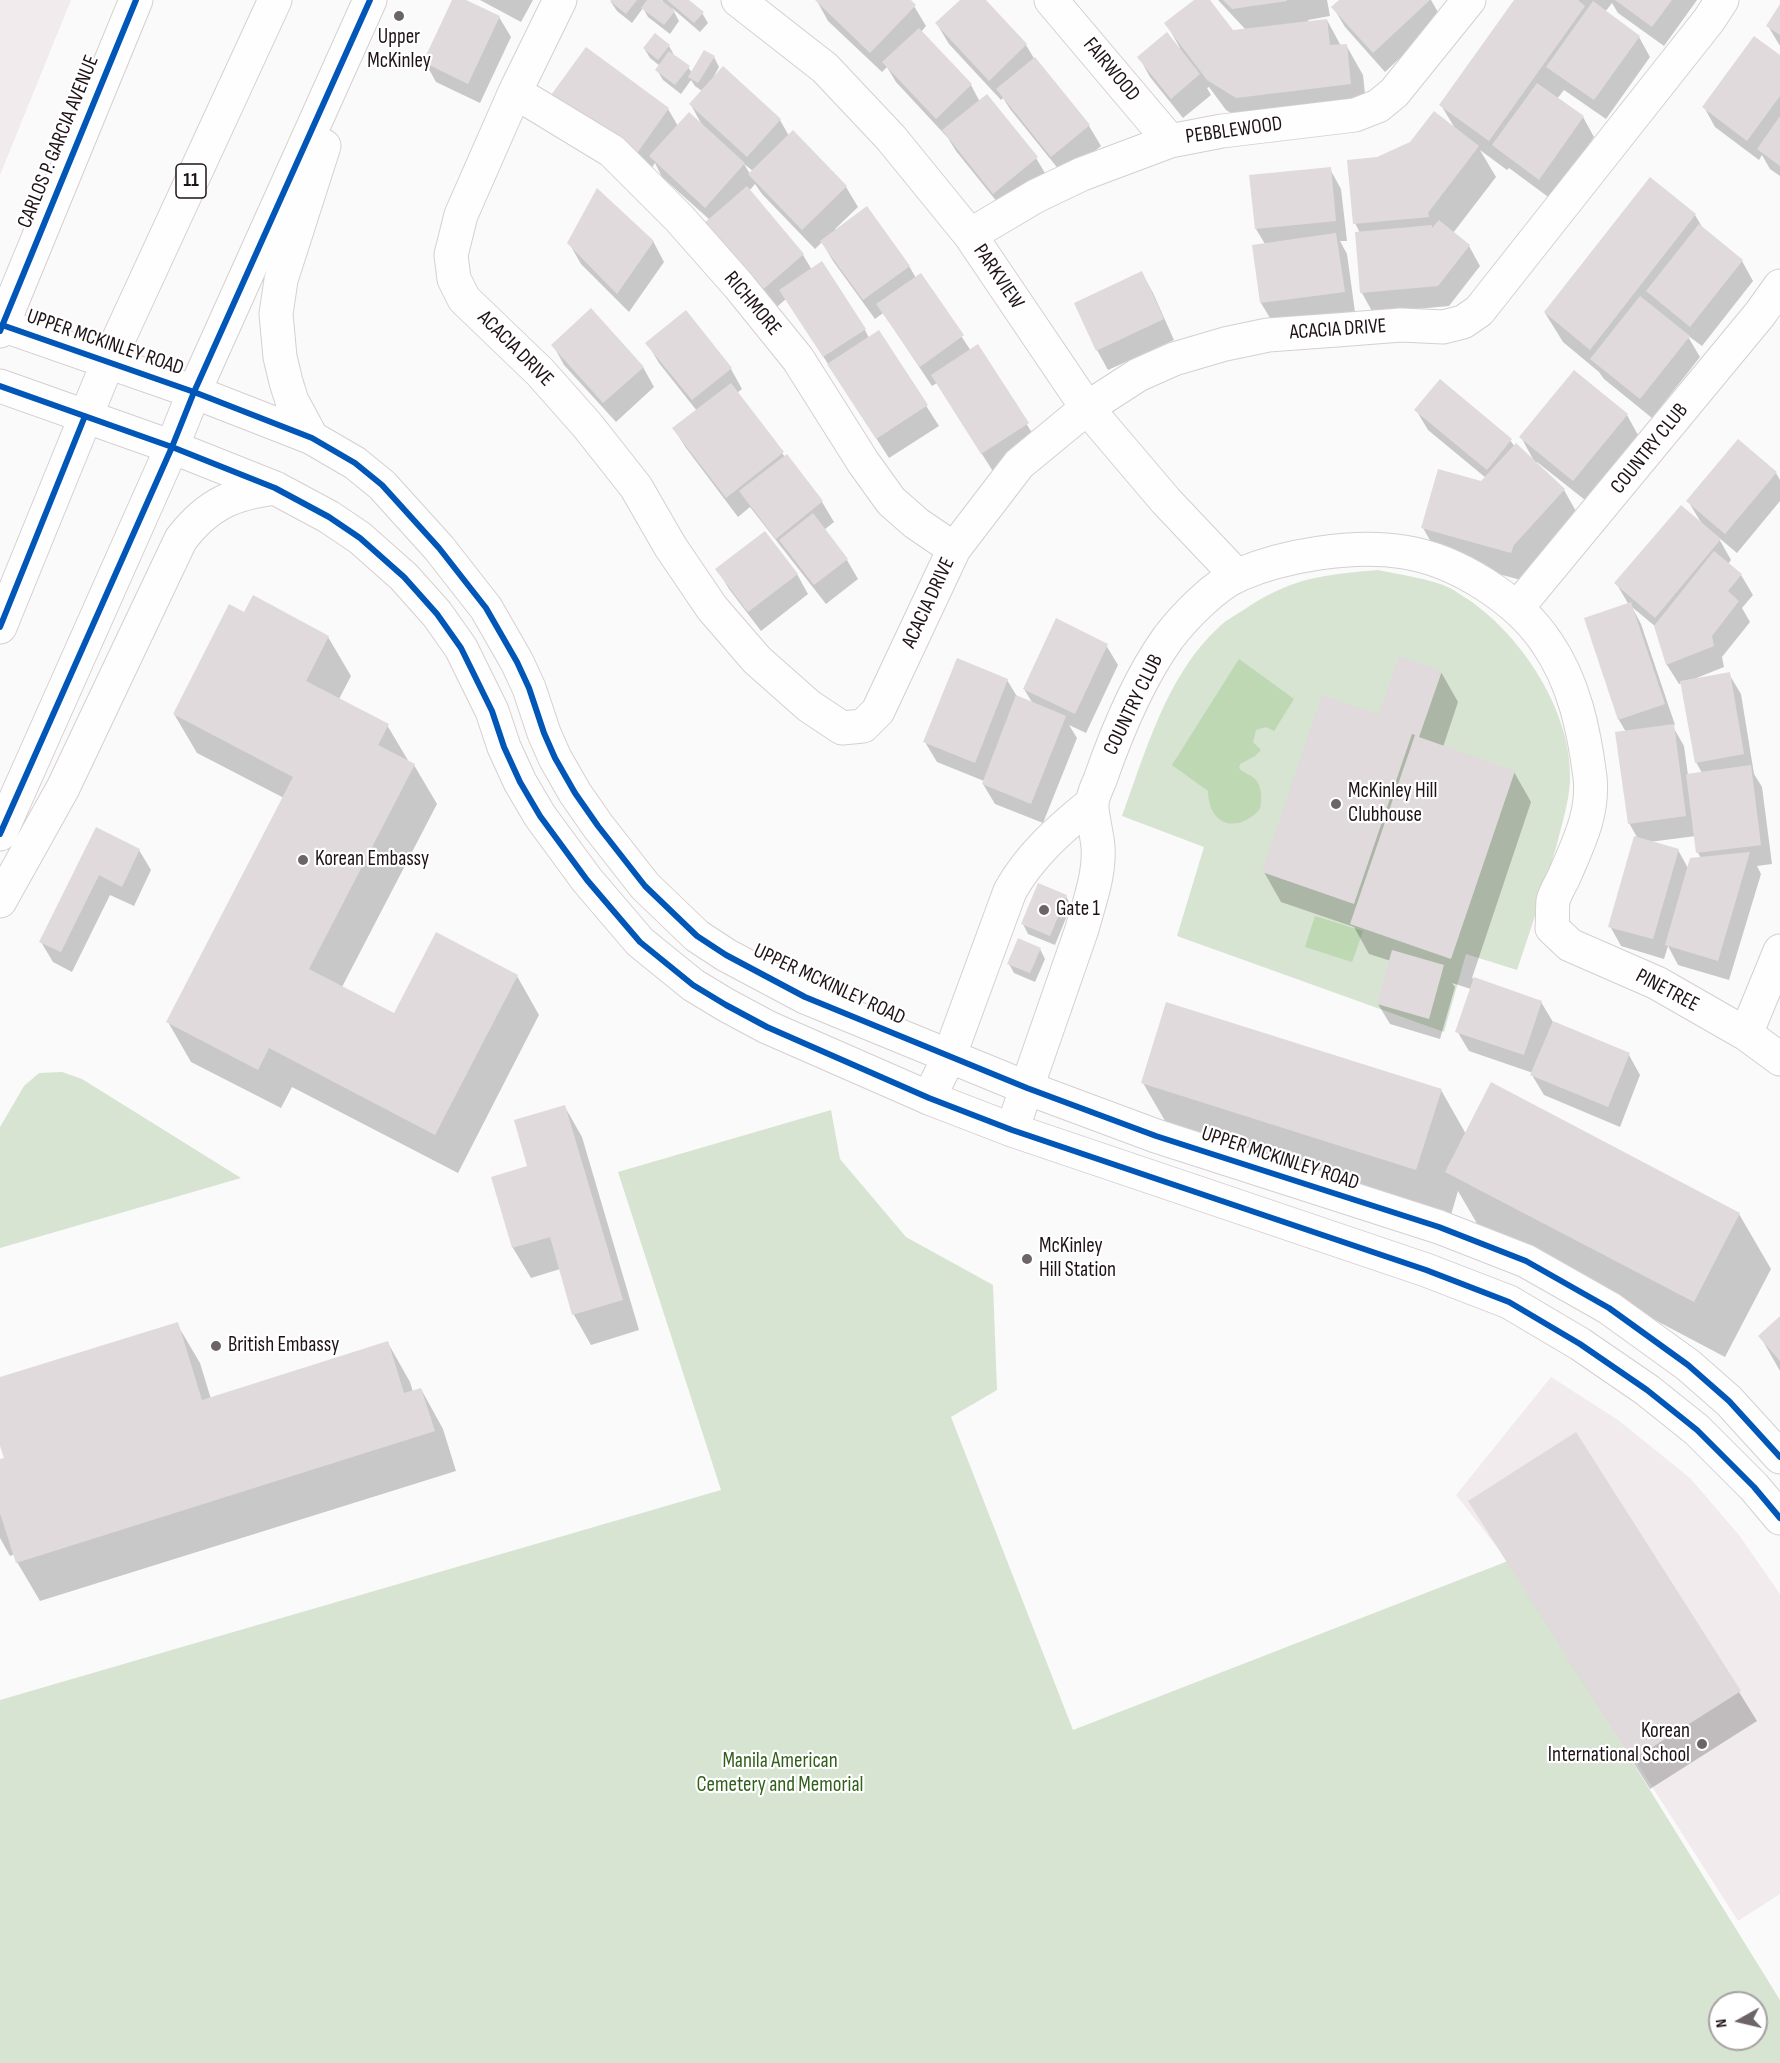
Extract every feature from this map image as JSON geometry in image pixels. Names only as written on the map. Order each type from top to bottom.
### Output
[{"type":"main road","name":"CARLOS P. GARCIA AVENUE","points":[[1,328],[136,0]]},
{"type":"main road","name":"11","points":[[0,627],[108,362],[275,0]]},
{"type":"main road","points":[[0,834],[172,447],[194,392],[371,0]]},
{"type":"main road","points":[[312,438],[292,401],[284,374],[277,335],[277,297],[286,262],[371,0]]},
{"type":"main road","name":"ACACIA DRIVE","points":[[560,0],[515,92],[461,215],[451,255],[454,279],[464,299],[540,372],[636,487],[670,546],[712,608],[757,660],[809,706],[842,728],[863,726],[878,711],[954,549],[1019,464],[1087,408],[1138,375],[1174,359],[1225,344],[1268,335],[1401,325],[1443,327],[1463,322],[1479,311],[1709,20],[1722,0]]},
{"type":"main road","name":"PARKVIEW","points":[[738,0],[825,68],[891,138],[970,235],[1087,408],[1166,501],[1237,576]]},
{"type":"main road","name":"FAIRWOOD","points":[[1052,0],[1170,141]]},
{"type":"main road","name":"PEBBLEWOOD","points":[[970,235],[1036,196],[1082,174],[1170,141],[1222,131],[1355,115],[1378,106],[1394,93],[1469,0]]},
{"type":"main road","name":"RICHMORE","points":[[515,92],[612,151],[679,218],[739,286],[798,359],[863,462],[891,501],[916,523],[954,549]]},
{"type":"main road","name":"COUNTRY CLUB","points":[[1517,609],[1738,341],[1780,286]]},
{"type":"main road","name":"UPPER MCKINLEY ROAD","points":[[1,328],[194,392],[312,438],[355,464],[381,485],[439,548],[486,608],[517,662],[529,688],[544,733],[575,793],[621,856],[645,886],[673,914],[697,936],[726,955],[786,988],[1027,1088],[1156,1136],[1439,1227],[1526,1261],[1609,1308],[1688,1365],[1729,1401],[1780,1457]]},
{"type":"main road","points":[[0,386],[172,447],[275,488],[329,517],[360,538],[404,577],[437,614],[461,648],[477,677],[520,782],[540,816],[587,880],[640,942],[693,985],[726,1005],[813,1048],[929,1098],[1012,1130],[1414,1266],[1509,1302],[1580,1344],[1647,1390],[1697,1430],[1754,1487],[1780,1518]]},
{"type":"main road","points":[[0,901],[63,788],[181,539],[202,515],[223,501],[239,494],[275,488]]},
{"type":"main road","name":"COUNTRY CLUB","points":[[1012,1130],[1082,929],[1092,890],[1098,849],[1092,804],[1106,764],[1134,698],[1169,638],[1200,602],[1237,576],[1296,557],[1350,549],[1404,552],[1440,562],[1481,582],[1517,609],[1547,642],[1572,688],[1584,737],[1590,780],[1587,822],[1553,901],[1552,928]]},
{"type":"main road","points":[[929,1098],[948,1057],[1015,880],[1021,870],[1060,830],[1092,804]]},
{"type":"main road","name":"PINETREE","points":[[1552,928],[1570,945],[1657,983],[1746,1034],[1780,1059]]},
{"type":"main road","points":[[1746,1034],[1780,951]]},
{"type":"shaded area","points":[[0,0],[71,0],[0,175]]},
{"type":"shaded area","points":[[1239,659],[1294,699],[1274,731],[1266,727],[1256,730],[1253,742],[1261,750],[1240,764],[1239,768],[1258,783],[1261,794],[1260,809],[1251,817],[1234,824],[1219,819],[1213,812],[1208,791],[1172,765]]},
{"type":"shaded area","points":[[1315,916],[1363,931],[1352,962],[1305,947]]},
{"type":"shaded area","name":"Korean International School","points":[[1551,1377],[1618,1420],[1690,1478],[1739,1535],[1780,1594],[1780,1894],[1738,1921],[1508,1561],[1456,1495]]},
{"type":"green space","points":[[1378,570],[1424,579],[1452,589],[1489,616],[1508,634],[1541,679],[1554,704],[1569,756],[1570,781],[1565,812],[1548,876],[1517,970],[1466,954],[1444,1032],[1177,936],[1204,847],[1122,816],[1149,741],[1172,691],[1201,646],[1219,627],[1259,600],[1290,585],[1324,576]]},
{"type":"green space","points":[[62,1072],[82,1079],[241,1178],[0,1248],[0,1127],[24,1086],[39,1073]]},
{"type":"green space","name":"Manila American Cemetery and Memorial","points":[[831,1110],[840,1159],[906,1237],[993,1285],[997,1390],[951,1417],[1073,1730],[1508,1561],[1780,2000],[1780,2063],[0,2063],[0,1700],[721,1490],[618,1172]]},
{"type":"building","points":[[452,0],[466,0],[500,16],[468,84],[423,62]]},
{"type":"building","points":[[611,0],[637,0],[626,14]]},
{"type":"building","points":[[647,0],[661,0],[675,11],[664,25],[641,8]]},
{"type":"building","points":[[667,0],[689,0],[704,12],[694,23]]},
{"type":"building","points":[[815,0],[911,0],[916,5],[870,53]]},
{"type":"building","points":[[960,0],[986,0],[1027,44],[989,81],[935,23]]},
{"type":"building","points":[[1194,0],[1210,0],[1233,30],[1327,19],[1330,45],[1347,44],[1351,84],[1236,98],[1207,80],[1164,23]]},
{"type":"building","points":[[1223,0],[1287,0],[1287,1],[1232,9]]},
{"type":"building","points":[[1339,0],[1430,0],[1373,53],[1331,7]]},
{"type":"building","points":[[1514,0],[1578,0],[1585,6],[1489,141],[1439,105]]},
{"type":"building","points":[[1615,0],[1672,0],[1652,27]]},
{"type":"building","points":[[1593,1],[1640,36],[1594,100],[1546,67]]},
{"type":"building","points":[[1780,4],[1780,35],[1766,26]]},
{"type":"building","points":[[919,28],[972,84],[936,119],[882,62]]},
{"type":"building","points":[[1167,32],[1200,74],[1171,99],[1137,57]]},
{"type":"building","points":[[655,33],[670,45],[658,60],[643,48]]},
{"type":"building","points":[[1754,36],[1780,55],[1780,96],[1747,141],[1702,107]]},
{"type":"building","points":[[586,47],[669,108],[635,156],[551,95]]},
{"type":"building","points":[[704,50],[715,56],[698,83],[688,77]]},
{"type":"building","points":[[669,51],[690,66],[675,85],[655,70]]},
{"type":"building","points":[[1035,57],[1090,125],[1051,157],[996,89]]},
{"type":"building","points":[[723,66],[781,119],[747,157],[689,104]]},
{"type":"building","points":[[1537,83],[1584,116],[1539,180],[1492,145]]},
{"type":"building","points":[[987,94],[1038,157],[993,194],[942,130]]},
{"type":"building","points":[[1434,111],[1479,146],[1428,213],[1429,217],[1353,224],[1347,160],[1377,157],[1410,142]]},
{"type":"building","points":[[689,112],[745,163],[705,208],[649,156]]},
{"type":"building","points":[[1780,116],[1780,166],[1757,149]]},
{"type":"building","points":[[793,130],[847,186],[802,230],[748,174]]},
{"type":"building","points":[[1331,167],[1336,221],[1255,229],[1249,175]]},
{"type":"building","points":[[1650,177],[1696,214],[1590,350],[1544,312]]},
{"type":"building","points":[[747,186],[804,254],[760,292],[703,224]]},
{"type":"building","points":[[597,188],[654,241],[617,294],[567,243]]},
{"type":"building","points":[[867,206],[910,266],[863,300],[820,241]]},
{"type":"building","points":[[1439,220],[1470,245],[1438,286],[1360,293],[1355,232],[1432,225],[1432,228]]},
{"type":"building","points":[[1699,224],[1743,260],[1690,327],[1646,291]]},
{"type":"building","points":[[1336,233],[1345,292],[1260,303],[1252,245]]},
{"type":"building","points":[[822,261],[866,329],[823,357],[779,290]]},
{"type":"building","points":[[1142,271],[1164,319],[1096,351],[1074,303]]},
{"type":"building","points":[[921,273],[964,335],[920,367],[876,304]]},
{"type":"building","points":[[1640,296],[1690,336],[1640,399],[1590,359]]},
{"type":"building","points":[[591,308],[644,367],[603,403],[551,345]]},
{"type":"building","points":[[686,310],[732,368],[692,400],[645,343]]},
{"type":"building","points":[[879,330],[928,405],[876,439],[827,364]]},
{"type":"building","points":[[978,344],[1029,423],[981,454],[931,375]]},
{"type":"building","points":[[1574,370],[1628,414],[1573,481],[1519,437]]},
{"type":"building","points":[[1440,379],[1512,439],[1487,470],[1414,410]]},
{"type":"building","points":[[731,383],[784,452],[726,498],[672,428]]},
{"type":"building","points":[[1738,439],[1777,472],[1725,534],[1686,501]]},
{"type":"building","points":[[1516,443],[1565,489],[1514,545],[1511,553],[1421,528],[1438,469],[1481,481]]},
{"type":"building","points":[[787,454],[823,501],[776,539],[739,491]]},
{"type":"building","points":[[1681,505],[1721,539],[1655,618],[1614,583]]},
{"type":"building","points":[[813,513],[848,559],[814,585],[779,540]]},
{"type":"building","points":[[765,531],[798,574],[748,612],[715,569]]},
{"type":"building","points":[[1714,551],[1742,574],[1728,591],[1739,601],[1712,636],[1714,646],[1666,665],[1654,626]]},
{"type":"building","points":[[253,595],[329,636],[306,681],[389,724],[378,745],[415,764],[309,969],[394,1013],[436,932],[518,975],[435,1135],[269,1048],[258,1070],[166,1022],[293,777],[173,714],[229,604],[244,612]]},
{"type":"building","points":[[1631,602],[1665,704],[1618,720],[1584,618]]},
{"type":"building","points":[[1056,618],[1108,644],[1075,714],[1023,689]]},
{"type":"building","points":[[1399,656],[1442,671],[1419,737],[1515,771],[1451,959],[1350,924],[1415,735],[1412,734],[1354,904],[1262,872],[1322,695],[1379,714]]},
{"type":"building","points":[[957,658],[1008,679],[975,763],[923,742]]},
{"type":"building","points":[[1730,672],[1744,754],[1695,763],[1680,681]]},
{"type":"building","points":[[1016,695],[1066,716],[1031,804],[982,784]]},
{"type":"building","points":[[1674,724],[1686,816],[1628,824],[1615,732]]},
{"type":"building","points":[[1751,765],[1761,845],[1696,853],[1686,774]]},
{"type":"building","points":[[96,827],[140,849],[122,887],[99,875],[61,952],[39,942]]},
{"type":"building","points":[[1634,836],[1679,849],[1653,939],[1608,927]]},
{"type":"building","points":[[1750,852],[1718,961],[1665,945],[1690,858]]},
{"type":"building","name":"Gate 1","points":[[1038,883],[1067,895],[1050,936],[1021,924]]},
{"type":"building","points":[[1018,938],[1041,948],[1030,973],[1007,964]]},
{"type":"building","points":[[1392,950],[1444,965],[1429,1019],[1377,1004]]},
{"type":"building","points":[[1474,977],[1542,1001],[1524,1055],[1455,1032]]},
{"type":"building","points":[[1166,1002],[1442,1089],[1416,1170],[1141,1083]]},
{"type":"building","points":[[1553,1021],[1630,1053],[1608,1107],[1530,1075]]},
{"type":"building","points":[[1491,1082],[1740,1213],[1694,1302],[1445,1172]]},
{"type":"building","points":[[565,1105],[623,1300],[572,1315],[550,1237],[512,1248],[491,1177],[527,1166],[514,1120]]},
{"type":"building","points":[[1780,1316],[1780,1361],[1758,1336]]},
{"type":"building","points":[[178,1322],[202,1400],[388,1341],[404,1393],[421,1388],[435,1431],[16,1563],[0,1513],[0,1459],[4,1458],[0,1446],[0,1377]]},
{"type":"building","points":[[1576,1432],[1741,1691],[1632,1760],[1468,1501]]},
{"type":"cycle path","points":[[0,331],[136,0]]},
{"type":"cycle path","points":[[0,834],[172,447],[194,392],[370,0]]},
{"type":"cycle path","points":[[2,325],[194,392],[312,438],[355,463],[382,485],[439,548],[486,608],[529,688],[555,758],[575,793],[598,826],[645,886],[697,936],[726,955],[805,997],[1027,1088],[1156,1136],[1439,1227],[1526,1261],[1609,1308],[1688,1365],[1729,1401],[1780,1457]]},
{"type":"cycle path","points":[[0,386],[172,447],[275,488],[329,517],[360,538],[404,577],[437,614],[461,648],[492,711],[504,747],[520,782],[540,816],[587,880],[640,942],[693,985],[767,1027],[929,1098],[1012,1130],[1426,1270],[1509,1302],[1580,1344],[1647,1390],[1697,1430],[1754,1487],[1780,1518]]},
{"type":"cycle path","points":[[0,627],[85,416]]},
{"type":"place","name":"Upper McKinley","points":[[399,16]]},
{"type":"place","name":"McKinley Hill Clubhouse","points":[[1336,804]]},
{"type":"place","name":"Korean Embassy","points":[[303,860]]},
{"type":"place","name":"Gate 1","points":[[1044,910]]},
{"type":"place","name":"McKinley Hill Station","points":[[1027,1259]]},
{"type":"place","name":"British Embassy","points":[[216,1346]]},
{"type":"place","name":"Korean International School","points":[[1702,1744]]}]
